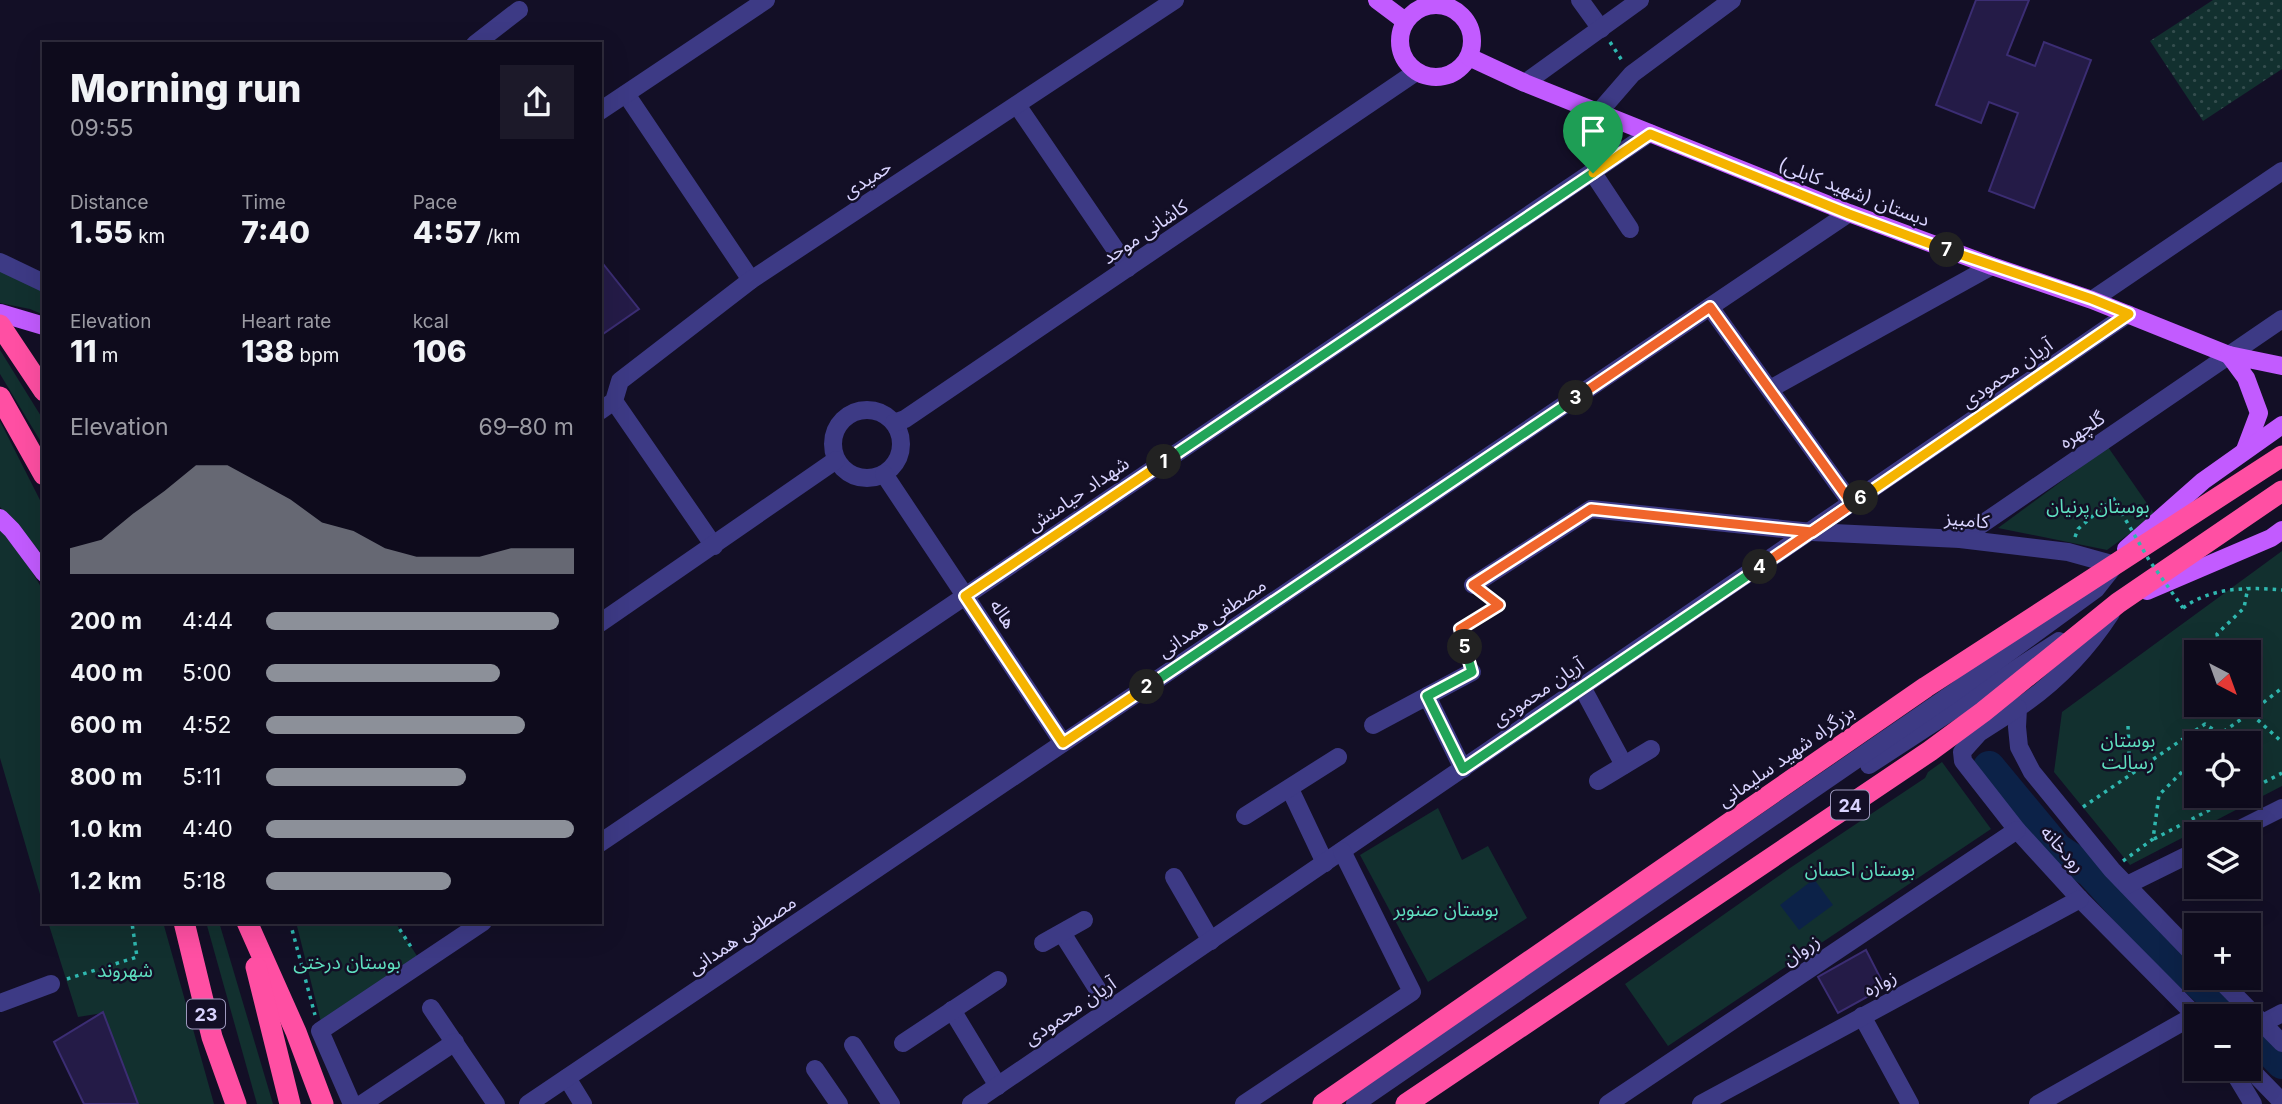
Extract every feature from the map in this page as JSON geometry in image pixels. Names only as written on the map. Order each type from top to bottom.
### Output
[{"type":"highway","points":[[0,325],[42,388]]},
{"type":"highway","points":[[0,397],[42,471]]},
{"type":"highway","name":"بزرگراه شهید سلیمانی","points":[[1323,1104],[1926,687],[2282,456]]},
{"type":"highway","name":"24","points":[[1406,1104],[1930,751],[1983,712],[2118,603],[2282,491]]},
{"type":"highway","points":[[247,924],[289,1104]]},
{"type":"highway","points":[[248,924],[296,1032],[323,1104]]},
{"type":"highway","name":"23","points":[[184,927],[212,1037],[236,1104]]},
{"type":"highway","points":[[212,1037],[226,1104]]},
{"type":"main road","points":[[1377,0],[1405,22]]},
{"type":"main road","points":[[1440,2],[1455,10],[1469,26],[1472,44],[1469,57],[1460,68],[1444,77],[1432,78],[1416,72],[1406,59],[1401,47],[1401,35],[1405,22],[1422,8],[1440,2]]},
{"type":"main road","name":"دبستان (شهید کابلی)","points":[[1469,57],[1525,83],[1849,214],[1992,267],[2092,299],[2229,355],[2282,366]]},
{"type":"main road","points":[[0,313],[42,325]]},
{"type":"main road","points":[[2229,355],[2246,378],[2259,414],[2244,451]]},
{"type":"main road","points":[[2115,565],[2126,549],[2203,481],[2282,425]]},
{"type":"main road","points":[[0,518],[42,570]]},
{"type":"main road","points":[[2118,603],[2270,538],[2282,530]]},
{"type":"street","points":[[602,110],[766,0]]},
{"type":"street","name":"حمیدی","points":[[607,406],[620,381],[751,280],[1175,0]]},
{"type":"street","points":[[1580,0],[1601,29]]},
{"type":"street","points":[[1525,83],[1640,0]]},
{"type":"street","points":[[1599,112],[1632,74],[1731,0]]},
{"type":"street","points":[[477,42],[519,10]]},
{"type":"street","name":"کاشانی موحد","points":[[894,423],[905,419],[1416,72]]},
{"type":"street","points":[[626,94],[751,280]]},
{"type":"street","points":[[1017,105],[1128,268]]},
{"type":"street","name":"شهداد حیامنش","points":[[602,842],[1650,134]]},
{"type":"street","points":[[2092,299],[2282,171]]},
{"type":"street","points":[[1593,173],[1630,229]]},
{"type":"street","name":"مصطفی همدانی","points":[[528,1104],[1849,214]]},
{"type":"street","points":[[0,262],[42,283]]},
{"type":"street","points":[[1770,389],[1992,267]]},
{"type":"street","points":[[1710,307],[1852,504]]},
{"type":"street","name":"آریان محمودی","points":[[971,1104],[2129,314]]},
{"type":"street","name":"گلچهره","points":[[1960,539],[2282,319]]},
{"type":"street","points":[[607,406],[714,546]]},
{"type":"street","points":[[875,411],[886,415],[894,423],[900,433],[899,456],[884,474],[863,478],[843,469],[836,460],[833,438],[837,428],[853,413],[875,411]]},
{"type":"street","points":[[602,622],[836,460]]},
{"type":"street","name":"هاله","points":[[884,474],[1063,743]]},
{"type":"street","name":"کامبیز","points":[[1473,585],[1591,509],[1812,532],[1960,539],[2068,552],[2115,565]]},
{"type":"street","points":[[1355,1104],[1953,693],[2096,589],[2115,565]]},
{"type":"street","points":[[1374,1104],[1821,797],[2118,603]]},
{"type":"street","name":"رودخانه","points":[[2118,603],[2093,642],[2041,691],[1979,733],[1962,752],[1963,761],[2017,830],[2080,899],[2184,1004]]},
{"type":"street","points":[[1373,725],[1472,672]]},
{"type":"street","points":[[1582,687],[1624,765]]},
{"type":"street","points":[[1427,696],[1463,769]]},
{"type":"street","name":"رودخانه","points":[[2018,708],[2020,747],[2032,772],[2112,870],[2184,944]]},
{"type":"street","points":[[1598,781],[1651,749]]},
{"type":"street","points":[[1245,816],[1338,757]]},
{"type":"street","points":[[1290,789],[1325,863]]},
{"type":"street","points":[[2254,822],[2282,808]]},
{"type":"street","name":"زروان","points":[[1608,1104],[2017,830]]},
{"type":"street","points":[[1244,1104],[1412,992],[1342,851]]},
{"type":"street","points":[[2127,885],[2184,857]]},
{"type":"street","points":[[1174,877],[1211,941]]},
{"type":"street","name":"زواره","points":[[1700,1104],[2080,899]]},
{"type":"street","points":[[1043,943],[1084,920]]},
{"type":"street","points":[[352,1104],[320,1031],[480,924]]},
{"type":"street","points":[[1062,933],[1110,1009]]},
{"type":"street","points":[[903,1043],[998,980]]},
{"type":"street","points":[[0,1003],[51,984]]},
{"type":"street","points":[[2230,990],[2282,1042]]},
{"type":"street","points":[[431,1008],[496,1104]]},
{"type":"street","points":[[952,1010],[998,1086]]},
{"type":"street","points":[[2263,1023],[2282,1013]]},
{"type":"street","points":[[1862,1016],[1910,1104]]},
{"type":"street","points":[[2038,1104],[2184,1023]]},
{"type":"street","points":[[362,1104],[454,1042]]},
{"type":"street","points":[[853,1045],[891,1104]]},
{"type":"street","points":[[815,1069],[839,1104]]},
{"type":"street","points":[[567,1078],[583,1104]]},
{"type":"street","points":[[2261,1080],[2282,1102]]},
{"type":"street","points":[[2239,1081],[2253,1104]]},
{"type":"path","points":[[1601,29],[1632,74]]},
{"type":"path","points":[[2078,528],[2113,498],[2149,560],[2183,608],[2197,597],[2248,587],[2282,590]]},
{"type":"path","points":[[1472,672],[1460,629],[1499,605],[1473,585]]},
{"type":"path","points":[[2218,640],[2217,634],[2244,608],[2248,587]]},
{"type":"path","points":[[2261,704],[2282,688]]},
{"type":"path","points":[[2224,731],[2243,718]]},
{"type":"path","points":[[2256,718],[2282,742]]},
{"type":"path","points":[[2195,731],[2205,724],[2216,731]]},
{"type":"path","points":[[2128,726],[2130,775]]},
{"type":"path","points":[[2068,817],[2184,738]]},
{"type":"path","points":[[2153,839],[2159,795],[2184,770]]},
{"type":"path","points":[[2261,784],[2282,773]]},
{"type":"path","points":[[2112,870],[2153,839],[2213,808]]},
{"type":"path","points":[[51,984],[137,957],[133,924]]},
{"type":"path","points":[[290,924],[320,1031]]},
{"type":"path","points":[[396,924],[422,964]]},
{"type":"green space","points":[[2213,0],[2282,0],[2282,69],[2203,121],[2150,41]]},
{"type":"green space","points":[[0,269],[42,289],[42,314],[0,303]]},
{"type":"green space","points":[[0,350],[42,418],[42,444],[0,374]]},
{"type":"green space","points":[[0,421],[42,504],[42,554],[0,507]]},
{"type":"green space","name":"بوستان پرنیان","points":[[2108,447],[2155,515],[2107,550],[1998,528]]},
{"type":"green space","points":[[0,529],[25,560],[42,589],[42,901],[0,758]]},
{"type":"green space","name":"بوستان رسالت","points":[[2282,551],[2282,786],[2261,797],[2261,731],[2184,731],[2184,808],[2240,808],[2213,822],[2184,822],[2184,837],[2130,865],[2054,772],[2062,712]]},
{"type":"green space","name":"بوستان احسان","points":[[1942,762],[1991,829],[1668,1046],[1625,984],[1790,868],[1925,778],[1928,772]]},
{"type":"green space","name":"بوستان صنوبر","points":[[1438,808],[1462,860],[1488,846],[1527,918],[1428,982],[1360,855]]},
{"type":"green space","name":"شهروند","points":[[49,924],[164,924],[214,1104],[138,1104],[103,1013],[78,1017]]},
{"type":"green space","points":[[207,924],[220,924],[273,1104],[257,1104]]},
{"type":"green space","name":"بوستان درختی","points":[[296,924],[396,924],[419,959],[322,1026]]},
{"type":"water","points":[[1814,879],[1833,905],[1799,930],[1780,905]]},
{"type":"building","points":[[1976,0],[2029,0],[2007,55],[2035,66],[2044,42],[2091,60],[2034,208],[1989,191],[2018,113],[1989,102],[1981,123],[1936,105]]},
{"type":"building","points":[[602,263],[639,309],[602,335]]},
{"type":"building","points":[[1866,950],[1885,987],[1838,1013],[1818,977]]},
{"type":"building","points":[[103,1012],[138,1104],[84,1104],[54,1042]]},
{"type":"waterway","points":[[1989,767],[2057,849],[2091,872],[2153,940],[2221,1004]]},
{"type":"waterway","points":[[2261,1042],[2282,1063]]},
{"type":"route","points":[[1593,173],[965,596],[1063,743],[1710,307],[1852,504],[1812,532],[1463,769],[1427,696],[1472,672],[1460,629],[1499,605],[1473,585],[1591,509],[1812,532],[2129,314],[1849,214],[1650,134],[1593,173]]}]
